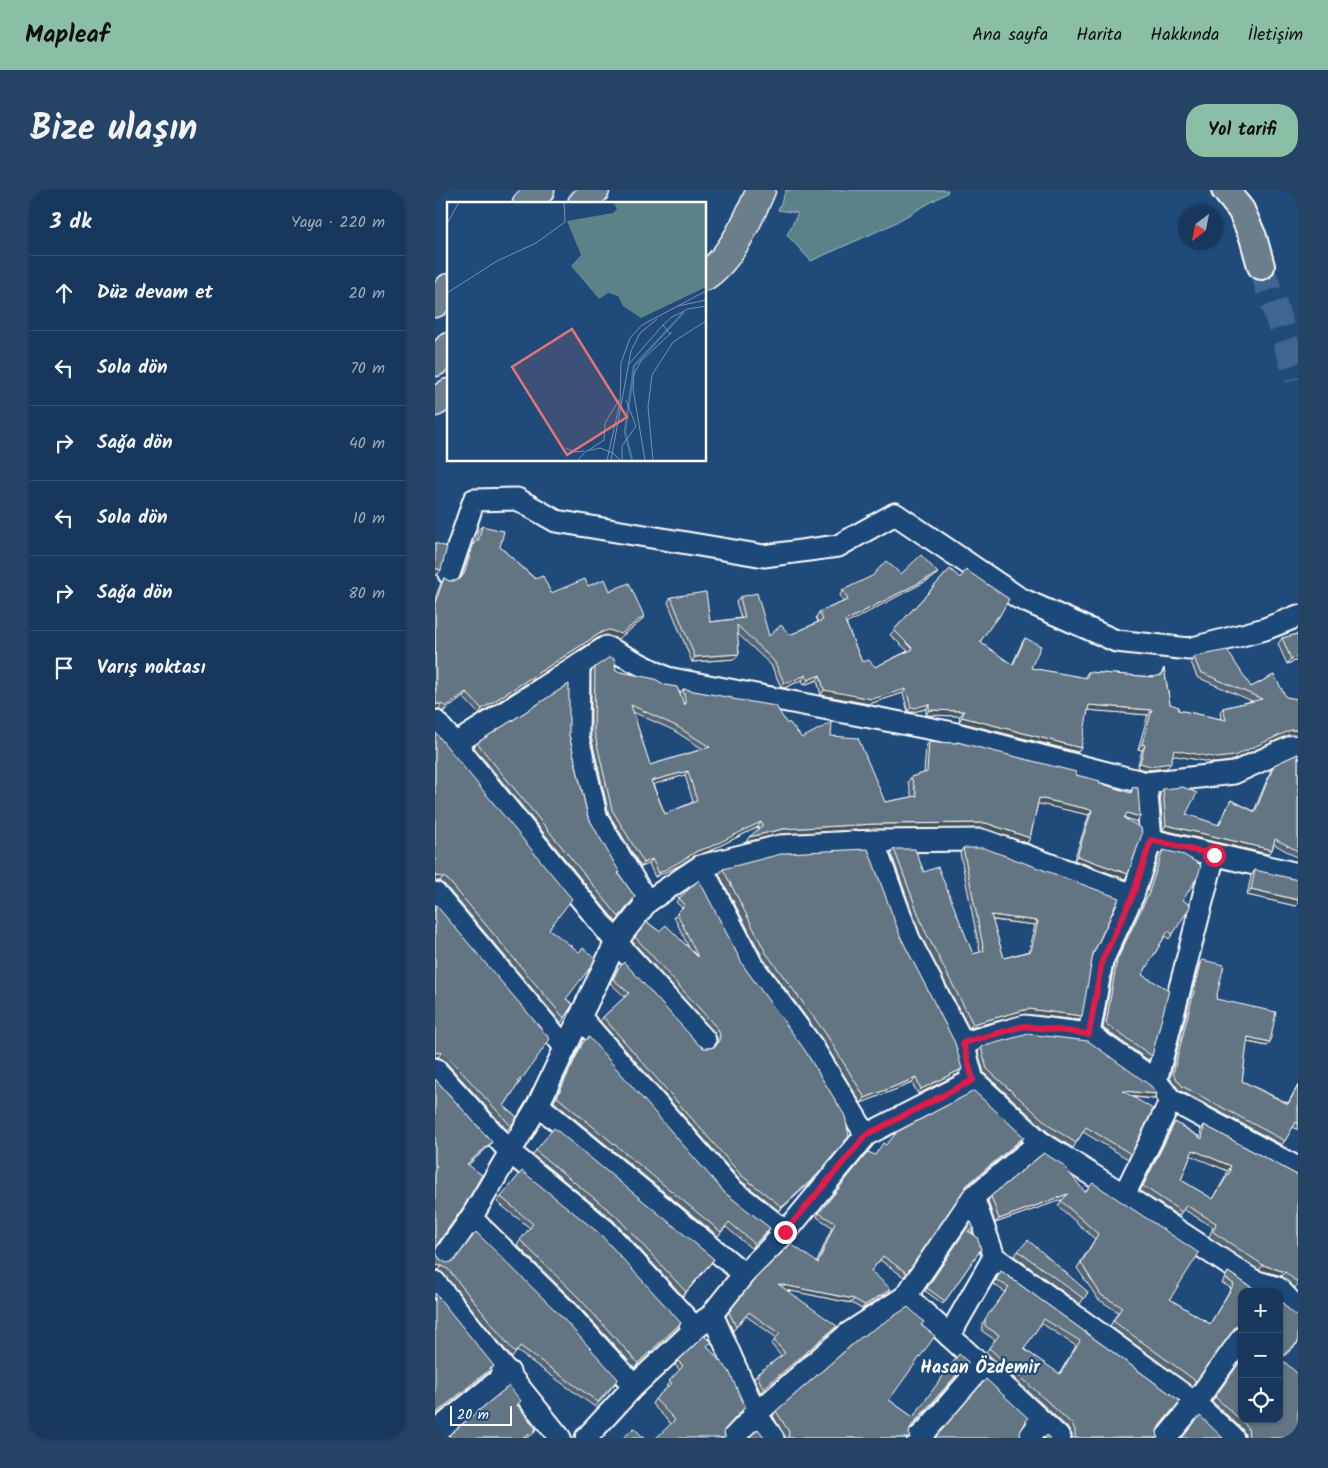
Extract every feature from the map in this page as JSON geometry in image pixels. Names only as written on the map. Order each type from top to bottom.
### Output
[{"type":"highway","points":[[529,202],[541,190]]},
{"type":"highway","points":[[585,202],[595,190]]},
{"type":"highway","points":[[706,275],[729,252],[761,190]]},
{"type":"highway","points":[[435,303],[447,290]]},
{"type":"highway","points":[[435,362],[447,350]]},
{"type":"highway","points":[[435,402],[447,394]]},
{"type":"main road","points":[[1225,190],[1241,210],[1253,237],[1261,266]]},
{"type":"street","points":[[449,574],[474,500],[517,499],[556,521],[764,556],[838,546],[895,514],[1019,598],[1116,641],[1189,649],[1265,629],[1298,616]]},
{"type":"street","points":[[455,744],[606,647],[667,678],[948,732],[1147,783],[1233,773],[1293,746],[1298,747]]},
{"type":"street","points":[[579,665],[578,737],[597,819],[647,902]]},
{"type":"street","points":[[435,721],[616,942],[705,1040]]},
{"type":"street","points":[[1089,1034],[1102,961],[1133,895],[1151,840],[1147,783]]},
{"type":"street","points":[[439,1256],[471,1218],[511,1153],[538,1105],[616,942],[647,902],[701,866],[780,846],[873,841],[983,840],[1133,895]]},
{"type":"street","points":[[1151,840],[1298,874]]},
{"type":"street","points":[[873,841],[909,940],[963,1043],[973,1080],[1040,1142],[1123,1194],[1254,1281],[1283,1288],[1298,1309]]},
{"type":"street","points":[[1156,1081],[1214,855]]},
{"type":"street","points":[[701,866],[752,965],[812,1046],[866,1135]]},
{"type":"street","points":[[435,893],[565,1048]]},
{"type":"street","points":[[581,1018],[731,1189],[785,1232]]},
{"type":"street","points":[[963,1043],[1024,1026],[1089,1034],[1156,1081],[1171,1100],[1298,1168]]},
{"type":"street","points":[[435,1070],[511,1153],[605,1230],[695,1328]]},
{"type":"street","points":[[586,1438],[634,1386],[712,1314],[744,1274],[785,1232],[866,1135],[973,1080]]},
{"type":"street","points":[[1123,1194],[1171,1100]]},
{"type":"street","points":[[538,1105],[744,1274]]},
{"type":"street","points":[[733,1438],[756,1414],[849,1334],[906,1296],[973,1197],[1040,1142]]},
{"type":"street","points":[[973,1197],[994,1256],[1195,1403],[1233,1438]]},
{"type":"street","points":[[471,1218],[566,1311],[634,1386]]},
{"type":"street","points":[[949,1336],[994,1256]]},
{"type":"street","points":[[435,1282],[560,1438]]},
{"type":"street","points":[[906,1296],[981,1366],[1035,1430],[1060,1438]]},
{"type":"street","points":[[712,1314],[756,1414],[773,1438]]},
{"type":"street","points":[[1166,1438],[1195,1403],[1238,1344]]},
{"type":"street","points":[[918,1438],[981,1366]]},
{"type":"street","points":[[435,1432],[509,1372]]},
{"type":"green space","points":[[786,190],[948,190],[947,193],[889,226],[811,261],[787,235],[798,213],[778,210]]},
{"type":"building","points":[[482,526],[504,531],[500,547],[535,579],[543,576],[551,593],[585,579],[588,586],[605,579],[610,591],[629,583],[644,616],[621,634],[609,630],[602,632],[482,709],[466,692],[446,707],[442,704],[436,704],[435,603],[444,578],[449,581],[455,581],[464,574],[475,540],[478,541]]},
{"type":"building","points":[[435,543],[447,547],[441,570],[435,568]]},
{"type":"building","points":[[921,555],[938,573],[845,621],[862,662],[869,660],[875,667],[913,649],[894,630],[950,569],[960,578],[966,570],[1009,599],[999,617],[980,642],[1013,665],[1025,638],[1041,646],[1031,668],[1087,678],[1088,672],[1153,677],[1162,675],[1164,668],[1170,704],[1179,707],[1178,710],[1226,720],[1223,708],[1262,699],[1200,672],[1194,657],[1227,650],[1251,687],[1274,675],[1286,697],[1298,699],[1298,730],[1291,730],[1234,756],[1218,758],[1174,750],[1171,763],[1150,766],[1140,763],[1145,745],[1142,744],[1152,710],[1089,705],[1081,748],[962,717],[964,711],[929,710],[929,704],[915,708],[911,707],[906,689],[872,699],[824,690],[820,675],[808,680],[806,675],[788,683],[784,682],[774,661],[737,625],[739,654],[695,657],[671,597],[706,592],[710,622],[745,618],[740,597],[757,593],[769,636],[781,625],[790,635],[823,620],[819,612],[848,600],[843,590],[872,576],[886,561],[901,574]]},
{"type":"building","points":[[1298,634],[1298,656],[1291,659],[1282,638]]},
{"type":"building","points":[[610,657],[614,659],[616,671],[655,679],[665,685],[677,687],[684,704],[686,704],[683,689],[776,706],[787,724],[789,722],[802,738],[832,722],[831,736],[858,738],[885,802],[917,796],[911,777],[927,772],[929,742],[957,742],[1076,772],[1076,775],[1100,781],[1099,783],[1131,793],[1133,787],[1138,788],[1140,817],[1127,813],[1124,818],[1141,828],[1142,834],[1128,874],[1077,856],[1092,810],[1039,798],[1030,838],[986,823],[876,824],[783,829],[749,837],[763,825],[761,822],[710,847],[697,851],[659,873],[652,859],[644,863],[612,810],[594,731],[595,667]],"holes":[[[631,705],[676,726],[710,747],[650,765]],[[688,771],[697,801],[665,814],[651,781]]]},
{"type":"building","points":[[569,684],[569,735],[588,817],[620,873],[618,873],[635,897],[619,917],[477,743]]},
{"type":"building","points":[[435,732],[572,899],[549,929],[579,952],[583,948],[595,958],[592,965],[566,999],[573,1004],[564,1018],[448,880],[443,877],[435,877]]},
{"type":"building","points":[[1298,754],[1298,851],[1275,839],[1272,850],[1166,825],[1163,789],[1183,787],[1197,793],[1186,814],[1219,825],[1231,800],[1255,812],[1274,765]]},
{"type":"building","points":[[963,848],[984,848],[1119,898],[1093,954],[1082,1016],[1028,1009],[973,1024],[924,929],[894,849],[915,849],[924,872],[938,867],[973,954],[984,951]],"holes":[[[991,915],[1038,921],[1031,951],[1004,958]]]},
{"type":"building","points":[[868,849],[901,938],[955,1043],[962,1069],[921,1089],[916,1078],[865,1098],[826,1034],[766,953],[723,869],[785,853]]},
{"type":"building","points":[[1163,850],[1184,855],[1201,865],[1198,876],[1183,900],[1190,907],[1173,934],[1168,931],[1142,975],[1169,990],[1152,1056],[1106,1024],[1117,960],[1148,895]]},
{"type":"building","points":[[1255,870],[1298,880],[1298,900],[1251,889]]},
{"type":"building","points":[[699,880],[744,967],[804,1049],[845,1116],[849,1136],[817,1175],[782,1207],[742,1176],[603,1017],[629,993],[613,979],[624,962],[699,1045],[704,1048],[716,1046],[720,1034],[717,1028],[635,937],[647,922],[659,931],[666,925],[698,957],[677,913],[685,905],[679,898]]},
{"type":"building","points":[[435,904],[550,1039],[524,1076],[517,1082],[519,1083],[504,1106],[517,1117],[511,1126],[447,1056],[442,1052],[435,1053]]},
{"type":"building","points":[[1202,960],[1224,965],[1216,999],[1276,1012],[1270,1042],[1248,1037],[1242,1081],[1288,1104],[1298,1086],[1298,1124],[1296,1122],[1285,1141],[1182,1086],[1173,1074]]},
{"type":"building","points":[[1028,1034],[1088,1041],[1151,1086],[1157,1094],[1123,1091],[1153,1109],[1131,1154],[1086,1127],[1076,1143],[1051,1127],[987,1069],[981,1047]]},
{"type":"building","points":[[589,1037],[725,1193],[770,1228],[755,1244],[729,1222],[721,1232],[557,1097],[583,1042]]},
{"type":"building","points":[[435,1079],[492,1142],[467,1164],[482,1175],[464,1206],[438,1243],[437,1255],[447,1263],[454,1261],[476,1232],[560,1315],[618,1379],[598,1402],[520,1346],[515,1353],[448,1269],[435,1265],[435,1168],[437,1166],[435,1164]]},
{"type":"building","points":[[974,1091],[1024,1137],[967,1185],[907,1273],[883,1256],[871,1271],[891,1289],[865,1305],[854,1299],[778,1284],[837,1326],[763,1389],[757,1374],[785,1353],[774,1340],[780,1334],[749,1312],[736,1327],[729,1312],[756,1278],[791,1244],[818,1263],[835,1223],[819,1213],[868,1152],[875,1155],[883,1143],[886,1145],[897,1132]]},
{"type":"building","points":[[1175,1122],[1202,1139],[1204,1125],[1298,1175],[1298,1283],[1285,1272],[1263,1265],[1213,1232],[1216,1223],[1186,1205],[1182,1212],[1143,1186]],"holes":[[[1193,1150],[1231,1166],[1229,1169],[1231,1170],[1213,1199],[1181,1180]]]},
{"type":"building","points":[[554,1128],[714,1259],[686,1292],[616,1216],[537,1152],[536,1150]]},
{"type":"building","points":[[1044,1153],[1063,1165],[1085,1192],[1093,1183],[1199,1253],[1170,1299],[1210,1324],[1234,1284],[1225,1278],[1228,1272],[1254,1288],[1238,1288],[1238,1325],[1196,1381],[1113,1321],[1122,1307],[1101,1295],[1081,1263],[1098,1234],[1061,1201],[1068,1194],[999,1219],[991,1196]]},
{"type":"building","points":[[522,1171],[600,1234],[681,1323],[638,1363],[578,1297],[520,1240],[533,1224],[501,1197]]},
{"type":"building","points":[[971,1222],[974,1229],[968,1231],[977,1237],[981,1249],[945,1301],[927,1288]]},
{"type":"building","points":[[1028,1240],[1088,1292],[1084,1299],[1018,1251]]},
{"type":"building","points":[[1001,1271],[1180,1401],[1160,1425],[1157,1431],[1158,1438],[1075,1438],[1075,1430],[1072,1424],[989,1348],[999,1335],[985,1326],[985,1319],[1009,1287],[996,1280]],"holes":[[[1044,1319],[1080,1341],[1060,1374],[1024,1349]]]},
{"type":"building","points":[[435,1293],[494,1366],[435,1414]]},
{"type":"building","points":[[1283,1303],[1292,1313],[1298,1316],[1298,1342],[1283,1355]]},
{"type":"building","points":[[908,1307],[924,1322],[921,1325],[935,1336],[889,1400],[913,1417],[959,1354],[968,1362],[913,1424],[910,1429],[910,1438],[788,1438],[789,1432],[776,1411],[860,1338]]},
{"type":"building","points":[[704,1336],[712,1342],[707,1346],[729,1371],[745,1407],[724,1430],[725,1438],[656,1438],[675,1420],[655,1399],[672,1383],[669,1381],[683,1366],[678,1361]]},
{"type":"building","points":[[1283,1361],[1298,1374],[1298,1438],[1247,1438],[1249,1436],[1248,1429],[1245,1424],[1283,1423]]},
{"type":"building","points":[[1238,1365],[1238,1418],[1215,1397]]},
{"type":"building","points":[[986,1379],[1028,1418],[1020,1432],[1021,1438],[935,1438]]},
{"type":"building","points":[[509,1386],[521,1401],[517,1405],[536,1429],[524,1438],[452,1438],[449,1435]]},
{"type":"building","points":[[1200,1416],[1223,1438],[1182,1438]]},
{"type":"building","points":[[634,1428],[644,1438],[623,1438]]},
{"type":"building","points":[[758,1429],[765,1438],[749,1438]]},
{"type":"tunnel","points":[[1261,266],[1298,379]]},
{"type":"district","name":"Hasan Özdemir","points":[[980,1368]]},
{"type":"route","points":[[785,1232],[866,1135],[973,1080],[963,1043],[1024,1026],[1089,1034],[1102,961],[1133,895],[1151,840],[1214,855]]}]
